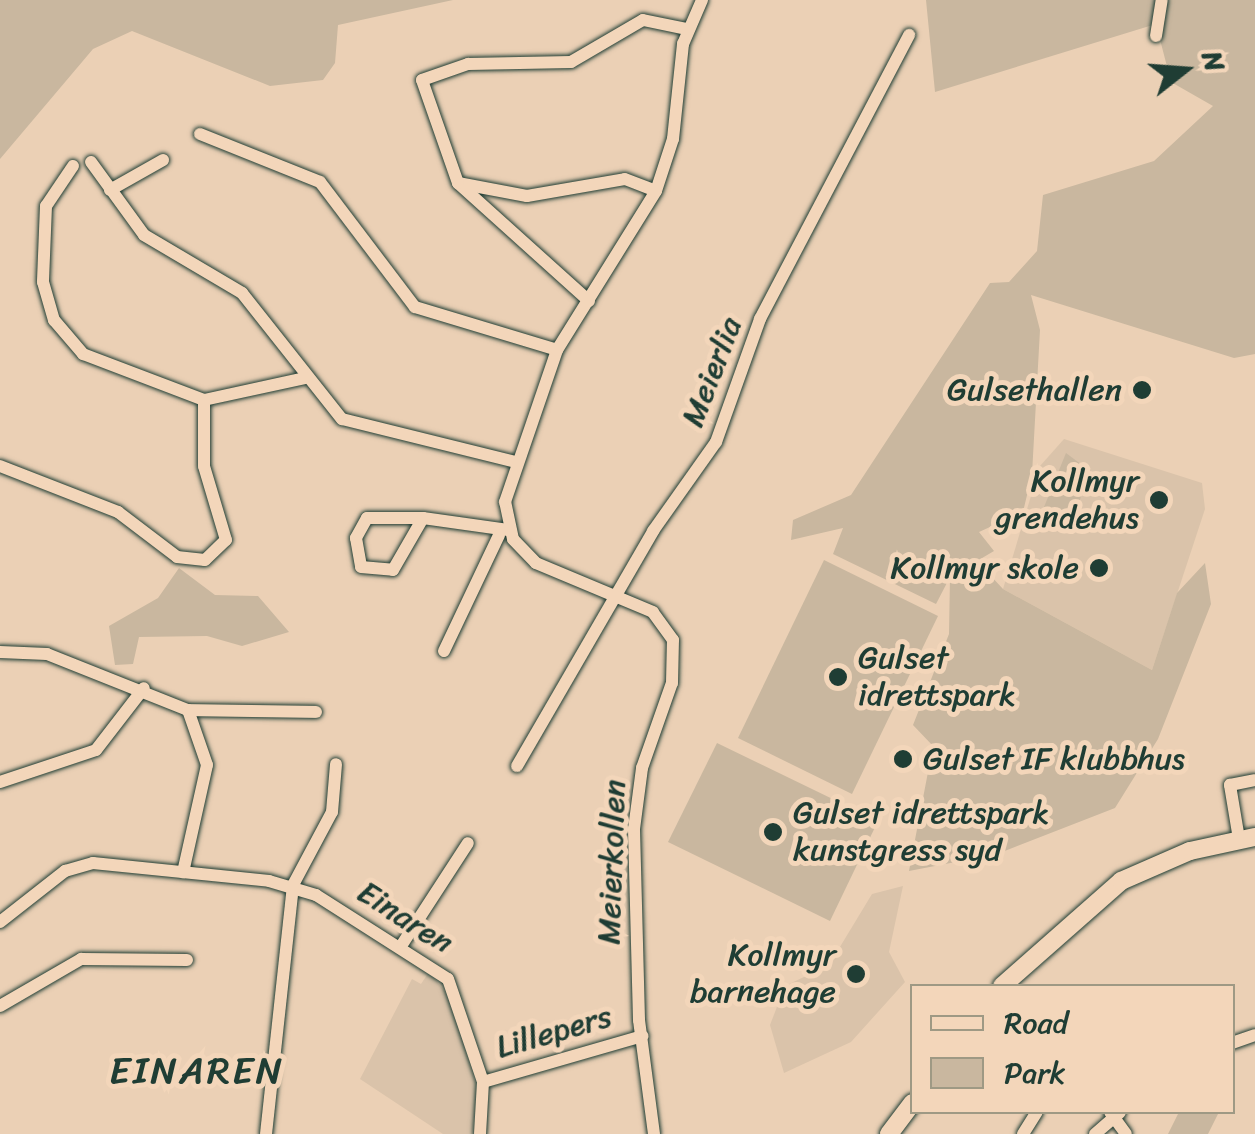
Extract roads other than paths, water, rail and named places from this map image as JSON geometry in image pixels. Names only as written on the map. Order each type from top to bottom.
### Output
[{"type":"street","points":[[444,652],[504,532],[516,462],[557,350],[656,191],[686,29],[702,0]]},
{"type":"street","points":[[1156,36],[1162,0]]},
{"type":"street","points":[[589,301],[458,182],[422,80],[468,64],[571,62],[643,20],[686,29]]},
{"type":"street","name":"Meierlia","points":[[517,766],[710,453],[760,319],[909,35]]},
{"type":"street","points":[[200,134],[320,182],[415,307],[557,350]]},
{"type":"street","points":[[110,190],[163,160]]},
{"type":"street","points":[[91,162],[154,242],[242,293],[337,416],[368,433],[516,462]]},
{"type":"street","points":[[73,166],[46,206],[43,282],[54,320],[94,362],[204,400],[305,378]]},
{"type":"street","points":[[458,182],[528,196],[625,180],[656,191]]},
{"type":"street","points":[[0,466],[118,512],[177,557],[212,558],[226,540],[204,466],[204,400]]},
{"type":"street","points":[[423,518],[393,570],[362,566],[356,538],[367,518],[423,518],[504,532]]},
{"type":"street","name":"Meierkollen","points":[[504,532],[546,570],[618,597],[662,620],[676,651],[637,791],[642,1036],[654,1134]]},
{"type":"street","points":[[0,652],[34,650],[144,688],[188,710],[316,712]]},
{"type":"street","points":[[0,782],[96,750],[144,688]]},
{"type":"street","points":[[183,872],[207,764],[188,710]]},
{"type":"street","points":[[266,1134],[294,886],[332,812],[336,764]]},
{"type":"street","points":[[1004,984],[1121,881],[1247,838],[1230,785],[1255,780]]},
{"type":"street","points":[[404,942],[468,842]]},
{"type":"street","name":"Einaren","points":[[0,922],[83,864],[294,886],[404,942],[455,991],[483,1082],[480,1134]]},
{"type":"street","points":[[0,1006],[81,959],[187,960]]},
{"type":"street","name":"Lillepers","points":[[483,1082],[642,1036]]},
{"type":"street","points":[[889,1134],[910,1106]]},
{"type":"street","points":[[1095,1134],[1113,1114]]},
{"type":"place","name":"Gulsethallen","points":[[1142,390]]},
{"type":"place","name":"Kollmyr grendehus","points":[[1159,500]]},
{"type":"place","name":"Kollmyr skole","points":[[1099,568]]},
{"type":"place","name":"Gulset idrettspark","points":[[838,677]]},
{"type":"place","name":"Gulset IF klubbhus","points":[[903,759]]},
{"type":"place","name":"Gulset idrettspark kunstgress syd","points":[[773,832]]},
{"type":"place","name":"Kollmyr barnehage","points":[[856,974]]},
{"type":"district","name":"EINAREN","points":[[197,1071]]}]
